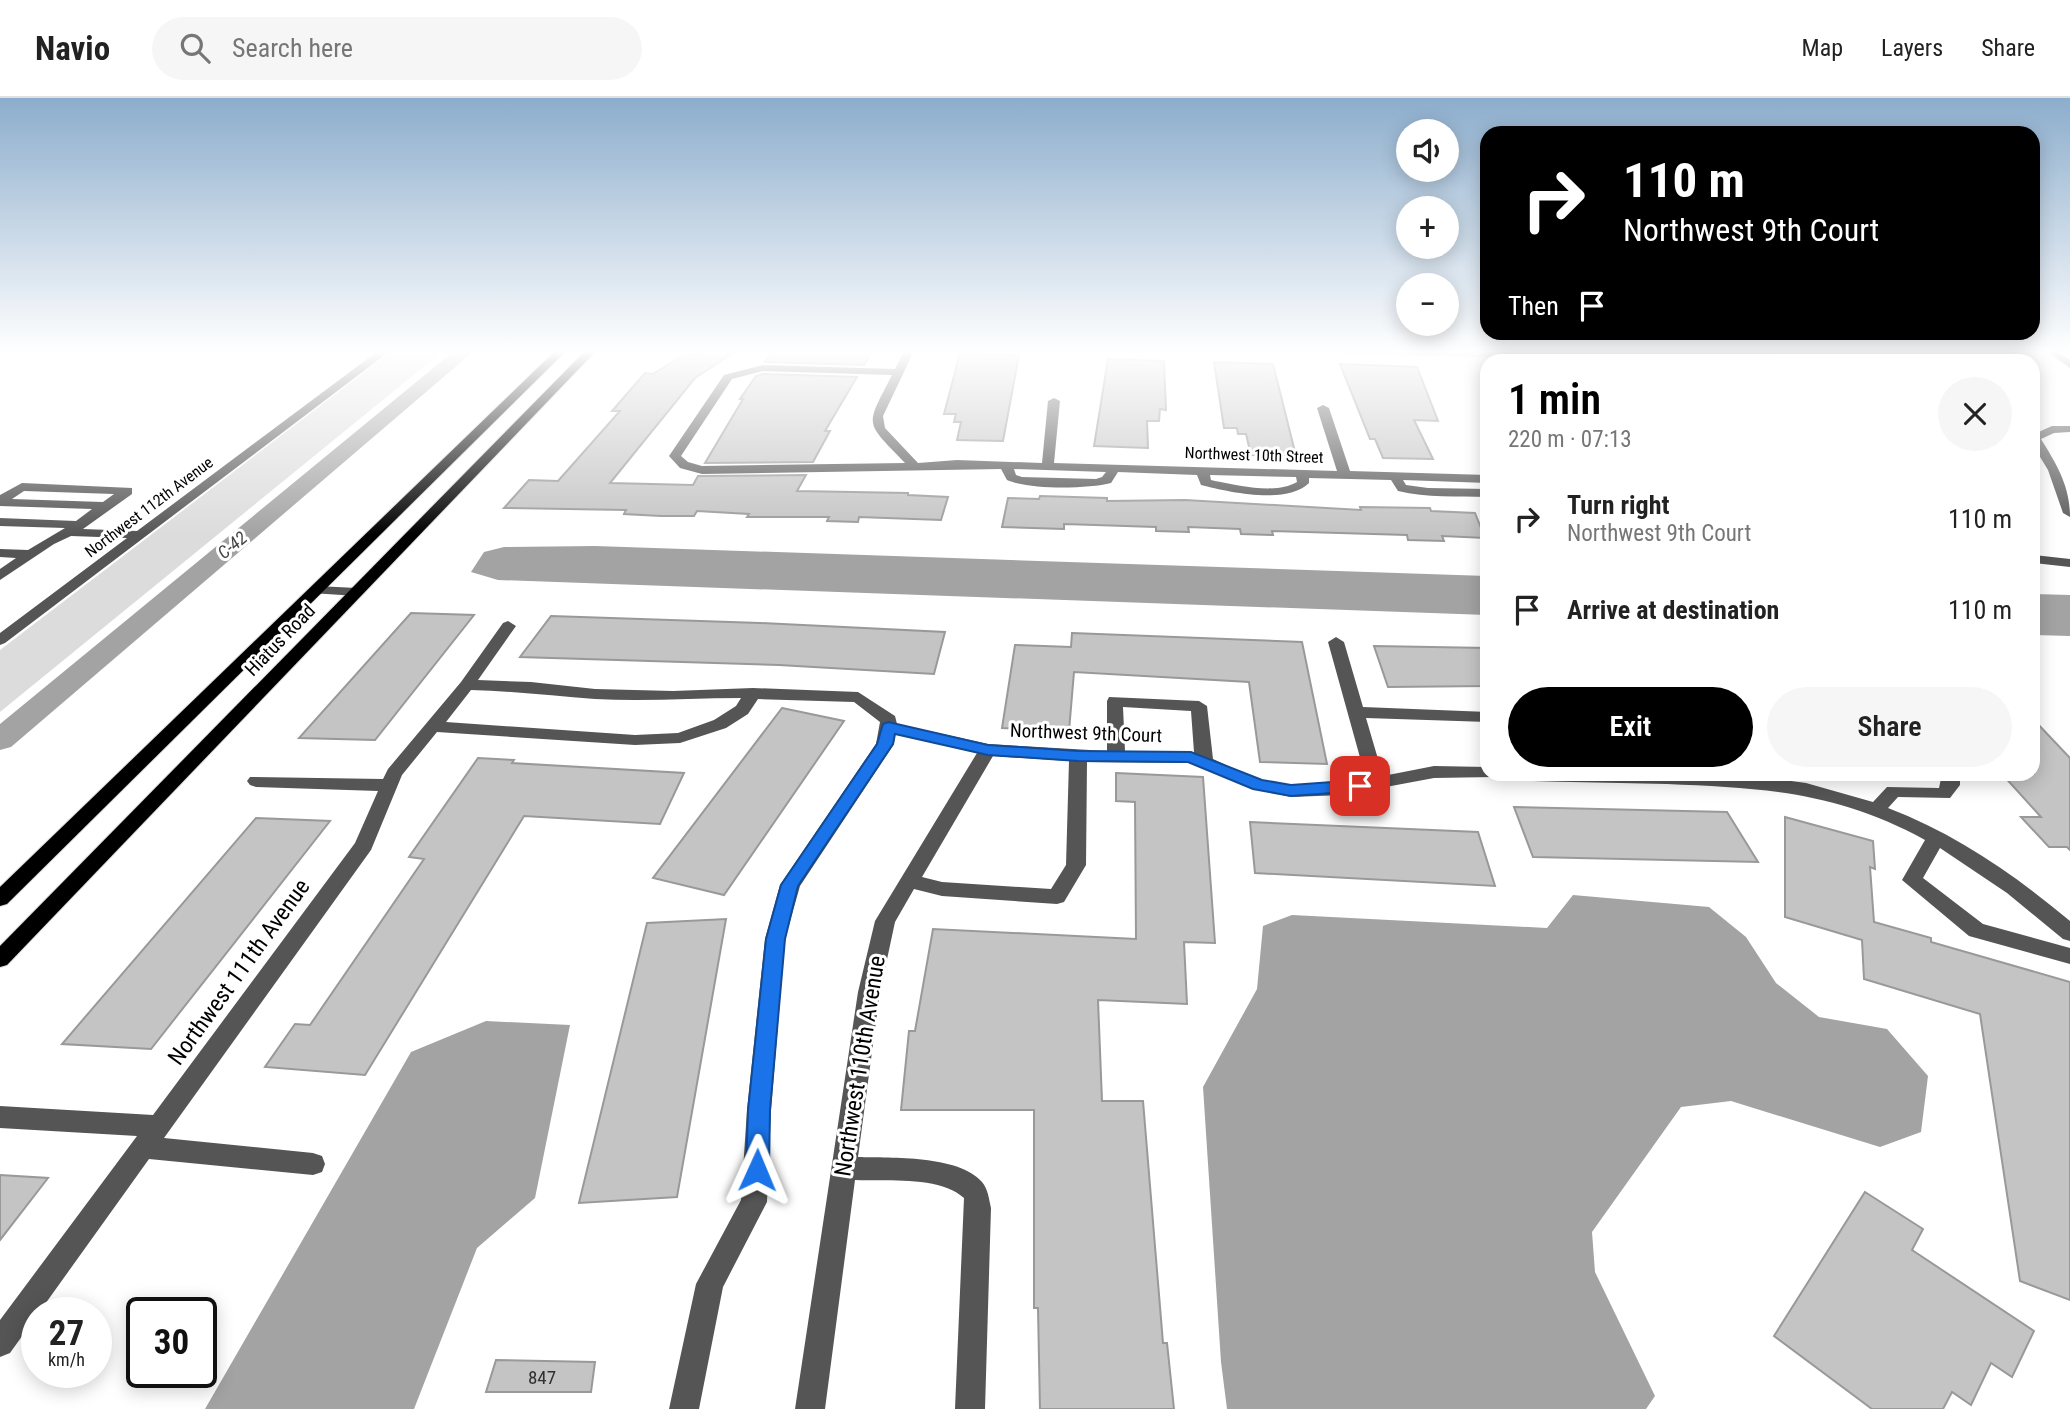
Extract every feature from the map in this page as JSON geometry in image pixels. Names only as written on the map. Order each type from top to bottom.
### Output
[{"type":"main road","name":"Hiatus Road","points":[[0,898],[498,412]]},
{"type":"main road","name":"Hiatus Road","points":[[0,959],[532,412]]},
{"type":"street","name":"Northwest 112th Avenue","points":[[2,636],[304,412]]},
{"type":"street","name":"Northwest 10th Street","points":[[704,412],[675,456],[684,465],[702,470],[875,469],[914,465],[1203,471],[1205,482],[1232,489],[1292,490],[1303,483],[1302,474],[1480,479]]},
{"type":"street","points":[[879,412],[879,429],[914,465]]},
{"type":"street","points":[[1048,467],[1053,412]]},
{"type":"street","points":[[1324,412],[1345,475]]},
{"type":"street","points":[[2040,435],[2052,430],[2070,429]]},
{"type":"street","points":[[2040,448],[2054,470],[2070,513]]},
{"type":"street","points":[[1006,466],[1011,477],[1020,481],[1096,483],[1107,480],[1114,469]]},
{"type":"street","points":[[1395,477],[1402,488],[1414,491],[1480,493]]},
{"type":"street","points":[[0,501],[22,487],[127,491],[74,529],[49,541],[0,576]]},
{"type":"street","points":[[0,501],[106,506]]},
{"type":"street","points":[[0,522],[141,535]]},
{"type":"street","points":[[0,552],[31,554]]},
{"type":"street","points":[[2040,560],[2070,563]]},
{"type":"street","points":[[316,590],[357,592]]},
{"type":"street","name":"Northwest 111th Avenue","points":[[0,1343],[364,845],[394,773],[467,685],[508,626]]},
{"type":"street","points":[[1336,642],[1376,782]]},
{"type":"street","points":[[467,685],[531,687],[595,694],[753,693],[858,697],[890,720],[885,744],[790,885],[775,939],[759,1110],[754,1202],[710,1284],[684,1409]]},
{"type":"street","points":[[433,726],[635,740],[680,738],[720,724],[742,710],[753,693]]},
{"type":"street","points":[[1116,756],[1115,701],[1199,706],[1204,762]]},
{"type":"street","points":[[1356,712],[1480,717]]},
{"type":"street","name":"Northwest 9th Court","points":[[888,727],[988,750],[1078,756],[1191,757],[1259,785],[1291,791],[1343,789],[1434,772],[1480,773]]},
{"type":"street","name":"Northwest 110th Avenue","points":[[810,1409],[869,992],[885,921],[988,750]]},
{"type":"street","points":[[909,881],[942,889],[1057,897],[1076,865],[1078,756]]},
{"type":"street","points":[[256,781],[390,785]]},
{"type":"street","points":[[1782,781],[1877,809],[1956,846],[2029,898],[2070,933]]},
{"type":"street","points":[[1877,809],[1894,791],[1944,794],[1951,781]]},
{"type":"street","points":[[1937,837],[1912,880],[1976,930],[2070,956]]},
{"type":"street","points":[[0,1117],[159,1126]]},
{"type":"street","points":[[143,1147],[313,1164]]},
{"type":"street","points":[[844,1168],[939,1173],[961,1180],[975,1192],[978,1208],[970,1409]]},
{"type":"shaded area","points":[[312,412],[368,412],[0,712],[0,650]]},
{"type":"shaded area","points":[[595,546],[1480,576],[1480,615],[498,580],[471,572],[484,552],[504,547]]},
{"type":"shaded area","points":[[2040,594],[2070,595],[2070,636],[2040,635]]},
{"type":"shaded area","points":[[1573,895],[1709,907],[1746,937],[1776,983],[1819,1017],[1887,1029],[1928,1076],[1921,1132],[1880,1147],[1731,1101],[1681,1107],[1592,1232],[1595,1272],[1655,1396],[1646,1409],[1227,1409],[1221,1362],[1203,1087],[1257,989],[1263,926],[1292,915],[1547,928]]},
{"type":"shaded area","points":[[486,1021],[570,1025],[535,1198],[477,1248],[414,1409],[205,1409],[411,1052]]},
{"type":"building","points":[[619,412],[667,412],[610,483],[693,485],[698,476],[806,475],[797,491],[908,493],[948,497],[941,520],[859,517],[858,522],[827,521],[829,517],[747,517],[749,514],[697,511],[694,516],[661,516],[624,514],[626,510],[504,508],[529,480],[558,481]]},
{"type":"building","points":[[735,412],[836,412],[825,431],[830,431],[813,462],[705,463]]},
{"type":"building","points":[[1008,412],[1003,441],[957,440],[961,422],[954,422],[956,414],[944,414]]},
{"type":"building","points":[[1099,412],[1160,412],[1159,421],[1147,421],[1148,448],[1094,446]]},
{"type":"building","points":[[1222,412],[1285,412],[1296,456],[1251,455],[1246,434],[1238,434],[1237,428],[1224,428]]},
{"type":"building","points":[[1359,412],[1435,412],[1438,421],[1414,420],[1433,459],[1383,458],[1375,439],[1370,439]]},
{"type":"building","points":[[1040,496],[1107,498],[1107,501],[1185,500],[1361,510],[1360,507],[1430,508],[1431,511],[1475,513],[1480,526],[1480,538],[1442,536],[1444,541],[1408,540],[1407,535],[1272,531],[1273,535],[1241,534],[1240,529],[1188,527],[1189,532],[1156,531],[1156,527],[1064,524],[1064,529],[1002,527],[1008,498],[1039,499]]},
{"type":"building","points":[[411,613],[474,615],[375,740],[299,738]]},
{"type":"building","points":[[551,616],[945,632],[934,674],[779,665],[520,657]]},
{"type":"building","points":[[1072,633],[1302,642],[1327,764],[1260,762],[1249,682],[1074,672],[1069,731],[1002,728],[1015,645],[1071,647]]},
{"type":"building","points":[[1374,646],[1480,648],[1480,686],[1388,687]]},
{"type":"building","points":[[782,708],[844,721],[724,895],[653,878]]},
{"type":"building","points":[[2040,726],[2070,758],[2070,850],[2067,847],[2049,847],[2021,817],[2041,817],[2008,781],[2040,781]]},
{"type":"building","points":[[478,758],[514,760],[512,763],[684,773],[660,824],[524,816],[365,1075],[265,1067],[295,1024],[310,1025],[424,859],[409,857]]},
{"type":"building","points":[[1116,773],[1203,777],[1215,943],[1184,942],[1187,1004],[1098,1000],[1102,1101],[1143,1101],[1163,1343],[1167,1343],[1174,1409],[1040,1409],[1038,1308],[1034,1308],[1034,1110],[901,1110],[909,1031],[915,1031],[933,929],[1136,939],[1135,802],[1116,801]]},
{"type":"building","points":[[1514,807],[1727,812],[1758,862],[1533,857]]},
{"type":"building","points":[[1785,817],[1873,841],[1875,869],[1870,867],[1874,922],[1931,938],[1931,942],[2070,982],[2070,1300],[2020,1281],[1980,1014],[1864,979],[1862,940],[1785,917]]},
{"type":"building","points":[[256,818],[330,821],[151,1049],[62,1044]]},
{"type":"building","points":[[1250,822],[1478,832],[1495,886],[1255,873]]},
{"type":"building","points":[[726,919],[677,1197],[579,1203],[647,923]]},
{"type":"building","points":[[0,1175],[48,1178],[0,1240]]},
{"type":"building","points":[[1865,1192],[1923,1229],[1912,1250],[2034,1331],[2012,1377],[1991,1363],[1971,1405],[1952,1392],[1943,1409],[1872,1409],[1774,1336]]},
{"type":"building","points":[[496,1360],[595,1362],[591,1392],[486,1392]]},
{"type":"waterway","name":"C-42","points":[[0,740],[392,412]]},
{"type":"route","points":[[757,1170],[759,1110],[775,939],[790,885],[885,744],[888,727],[988,750],[1078,756],[1191,757],[1259,785],[1291,791],[1360,786]]}]
